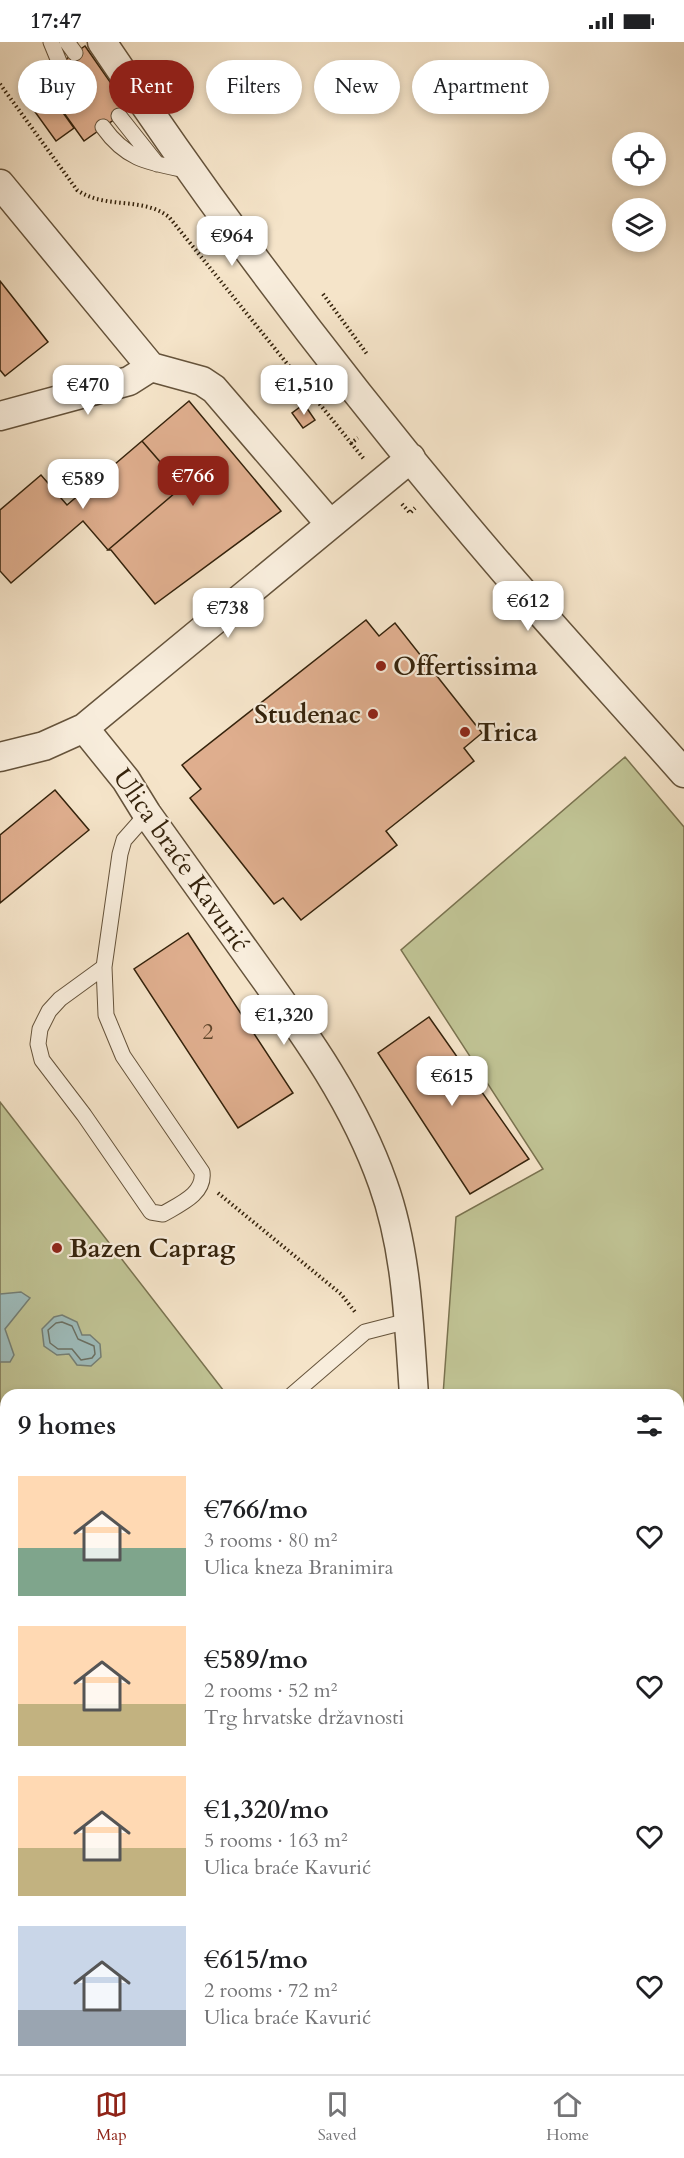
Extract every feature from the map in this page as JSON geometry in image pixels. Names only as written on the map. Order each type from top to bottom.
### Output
[{"type":"street","points":[[102,42],[265,273],[381,421],[506,573],[684,773]]},
{"type":"street","points":[[0,184],[151,367],[202,381],[214,389],[330,524]]},
{"type":"street","points":[[0,416],[129,381],[151,367]]},
{"type":"street","points":[[0,757],[44,746],[84,728],[411,458]]},
{"type":"street","name":"Ulica braće Kavurić","points":[[84,728],[126,780],[147,814],[329,1069],[356,1119],[383,1185],[394,1225],[408,1321],[414,1389]]},
{"type":"lane","points":[[51,42],[58,60]]},
{"type":"lane","points":[[119,116],[157,164]]},
{"type":"lane","points":[[104,127],[115,143],[141,161],[191,171]]},
{"type":"lane","points":[[104,967],[60,999],[49,1011],[40,1029],[38,1044],[42,1060],[84,1115],[151,1212],[163,1214],[198,1191],[202,1185],[201,1168],[116,1043],[106,1015],[104,967],[120,854],[124,840],[147,814]]},
{"type":"lane","points":[[299,1389],[365,1332],[408,1321]]},
{"type":"path","points":[[0,84],[77,190],[88,198],[101,202],[148,205],[168,217],[351,443],[381,421]]},
{"type":"path","points":[[202,1185],[220,1194],[341,1294],[370,1330]]},
{"type":"green space","points":[[625,757],[684,827],[684,1389],[443,1389],[456,1217],[543,1169],[401,950]]},
{"type":"green space","points":[[0,1102],[222,1389],[0,1389]]},
{"type":"water","points":[[21,1292],[30,1298],[5,1329],[14,1355],[10,1362],[0,1362],[0,1294]]},
{"type":"water","points":[[62,1315],[77,1322],[82,1335],[90,1335],[100,1344],[101,1357],[91,1366],[77,1365],[69,1354],[57,1355],[44,1346],[42,1329],[54,1317]]},
{"type":"building","points":[[85,46],[95,60],[65,60]]},
{"type":"building","points":[[97,63],[109,80],[109,114],[122,114],[84,141],[65,114],[97,114]]},
{"type":"building","points":[[37,114],[64,114],[74,128],[56,141]]},
{"type":"building","points":[[0,281],[48,342],[5,376],[0,370]]},
{"type":"building","points":[[189,401],[281,511],[155,604],[111,550],[108,550],[182,487],[142,441]]},
{"type":"building","points":[[304,404],[315,420],[303,428],[292,413]]},
{"type":"building","points":[[142,441],[182,487],[108,550],[83,521],[11,583],[0,571],[0,510],[41,475],[67,505]]},
{"type":"building","points":[[366,620],[379,636],[395,623],[482,733],[464,748],[474,761],[386,831],[397,845],[301,920],[283,898],[274,904],[190,798],[201,789],[182,765]]},
{"type":"building","points":[[55,790],[89,830],[0,903],[0,835]]},
{"type":"building","points":[[188,933],[293,1093],[238,1128],[134,969]]},
{"type":"building","points":[[429,1017],[529,1159],[470,1194],[378,1053]]},
{"type":"place","name":"Offertissima","points":[[381,666]]},
{"type":"place","name":"Studenac","points":[[373,714]]},
{"type":"place","name":"Trica","points":[[465,732]]},
{"type":"place","name":"Bazen Caprag","points":[[57,1248]]}]
